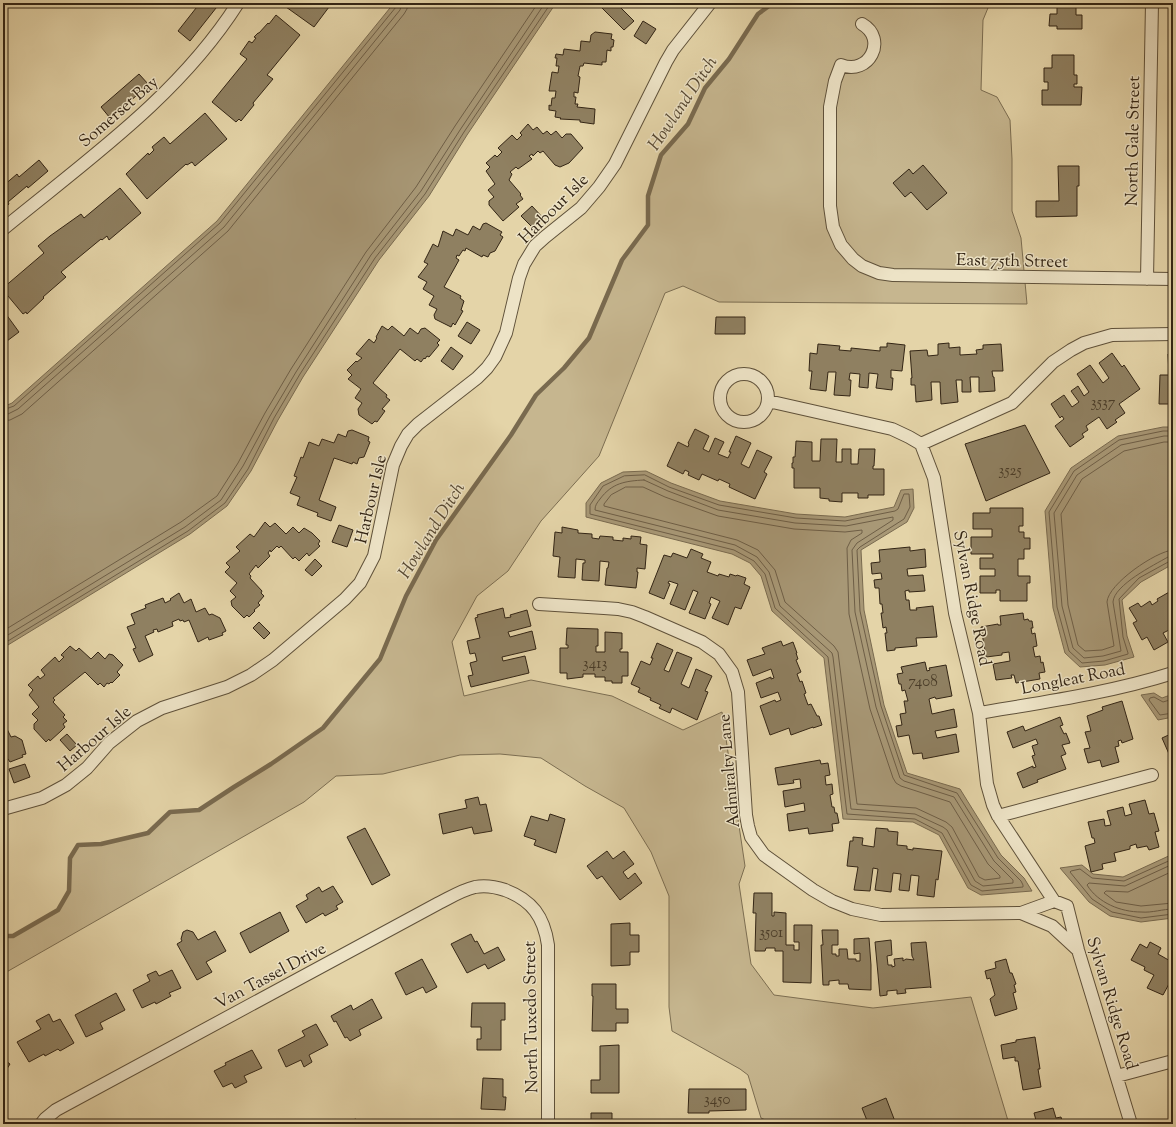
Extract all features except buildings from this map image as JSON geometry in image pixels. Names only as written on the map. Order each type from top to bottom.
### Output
[{"type":"street","name":"Somerset Bay","points":[[3,229],[132,124],[169,89],[212,40],[238,3]]},
{"type":"street","name":"Harbour Isle","points":[[3,809],[42,798],[66,785],[87,768],[109,743],[137,721],[162,708],[227,687],[251,675],[273,660],[345,600],[356,588],[368,570],[376,550],[393,465],[408,434],[418,424],[477,378],[495,357],[506,333],[519,278],[524,264],[531,252],[544,236],[581,208],[599,187],[615,164],[673,50],[710,3]]},
{"type":"street","name":"North Gale Street","points":[[1147,279],[1152,3]]},
{"type":"street","name":"East 75th Street","points":[[862,24],[868,28],[873,36],[874,51],[868,61],[859,66],[848,67],[841,65],[835,80],[830,107],[830,206],[833,227],[841,245],[853,259],[862,266],[879,273],[893,275],[1173,279]]},
{"type":"street","points":[[768,401],[892,429],[921,444],[1012,403],[1053,362],[1084,343],[1112,335],[1173,334]]},
{"type":"street","name":"Sylvan Ridge Road","points":[[921,444],[934,478],[955,612],[979,712],[988,788],[993,805],[998,816],[1054,901],[1067,906],[1078,950],[1131,1124]]},
{"type":"street","name":"Admiralty Lane","points":[[539,604],[618,609],[632,612],[702,642],[720,654],[732,672],[738,692],[746,815],[751,837],[764,855],[813,890],[832,901],[852,909],[881,915],[1021,914],[1052,926],[1078,950]]},
{"type":"street","name":"Longleat Road","points":[[979,712],[1100,692],[1141,683],[1173,673]]},
{"type":"street","points":[[998,816],[1152,775]]},
{"type":"street","name":"Van Tassel Drive","points":[[41,1124],[52,1112],[459,892],[477,887],[496,887]]},
{"type":"street","name":"North Tuxedo Street","points":[[496,887],[517,895],[531,906],[542,922],[546,935],[548,945],[548,1124]]},
{"type":"street","points":[[1021,914],[1054,901]]},
{"type":"street","points":[[1117,1076],[1173,1061]]},
{"type":"shaded area","points":[[773,3],[990,3],[983,20],[981,90],[997,97],[1010,120],[1012,211],[1021,238],[1027,304],[719,302],[683,286],[665,293],[599,456],[541,521],[508,571],[477,596],[452,642],[464,696],[531,680],[612,696],[683,730],[722,712],[745,866],[739,884],[751,964],[774,995],[873,1008],[971,997],[1009,1124],[774,1124],[761,1118],[748,1075],[672,1031],[669,1007],[669,896],[651,852],[624,808],[585,786],[541,758],[500,754],[460,755],[383,774],[336,776],[304,802],[3,974],[3,936],[13,936],[58,910],[69,891],[70,858],[78,845],[101,844],[148,833],[170,812],[199,810],[271,764],[323,728],[380,659],[405,596],[436,540],[511,435],[536,395],[564,368],[589,338],[622,260],[648,225],[648,196],[661,155],[688,124],[705,88],[729,59],[758,14]]},
{"type":"water","points":[[394,3],[556,3],[467,135],[429,196],[379,260],[303,377],[251,471],[227,506],[190,534],[3,648],[3,407],[12,403],[217,221]]},
{"type":"water","points":[[1163,427],[1173,427],[1173,564],[1141,582],[1122,600],[1127,636],[1134,657],[1105,665],[1080,667],[1065,653],[1053,608],[1045,511],[1071,468],[1118,436]]},
{"type":"water","points":[[646,471],[671,483],[720,501],[796,514],[845,517],[894,507],[901,490],[913,489],[914,508],[907,522],[861,550],[864,610],[884,705],[907,773],[960,789],[1001,855],[1024,878],[1032,891],[981,895],[968,888],[939,835],[913,822],[843,819],[824,658],[772,611],[761,576],[750,563],[732,554],[586,517],[586,503],[601,483],[623,472]]},
{"type":"water","points":[[1154,693],[1162,698],[1173,694],[1173,717],[1158,720],[1141,695]]},
{"type":"water","points":[[1173,854],[1173,918],[1141,922],[1110,916],[1089,902],[1060,868],[1082,865],[1093,874],[1123,877]]},
{"type":"waterway","name":"Howland Ditch","points":[[3,936],[13,936],[58,910],[69,891],[70,858],[78,845],[101,844],[148,833],[170,812],[199,810],[271,764],[323,728],[380,659],[406,596],[436,540],[511,435],[536,395],[564,368],[589,338],[622,260],[648,225],[648,196],[661,155],[688,124],[705,88],[729,59],[758,14],[773,3]]}]
